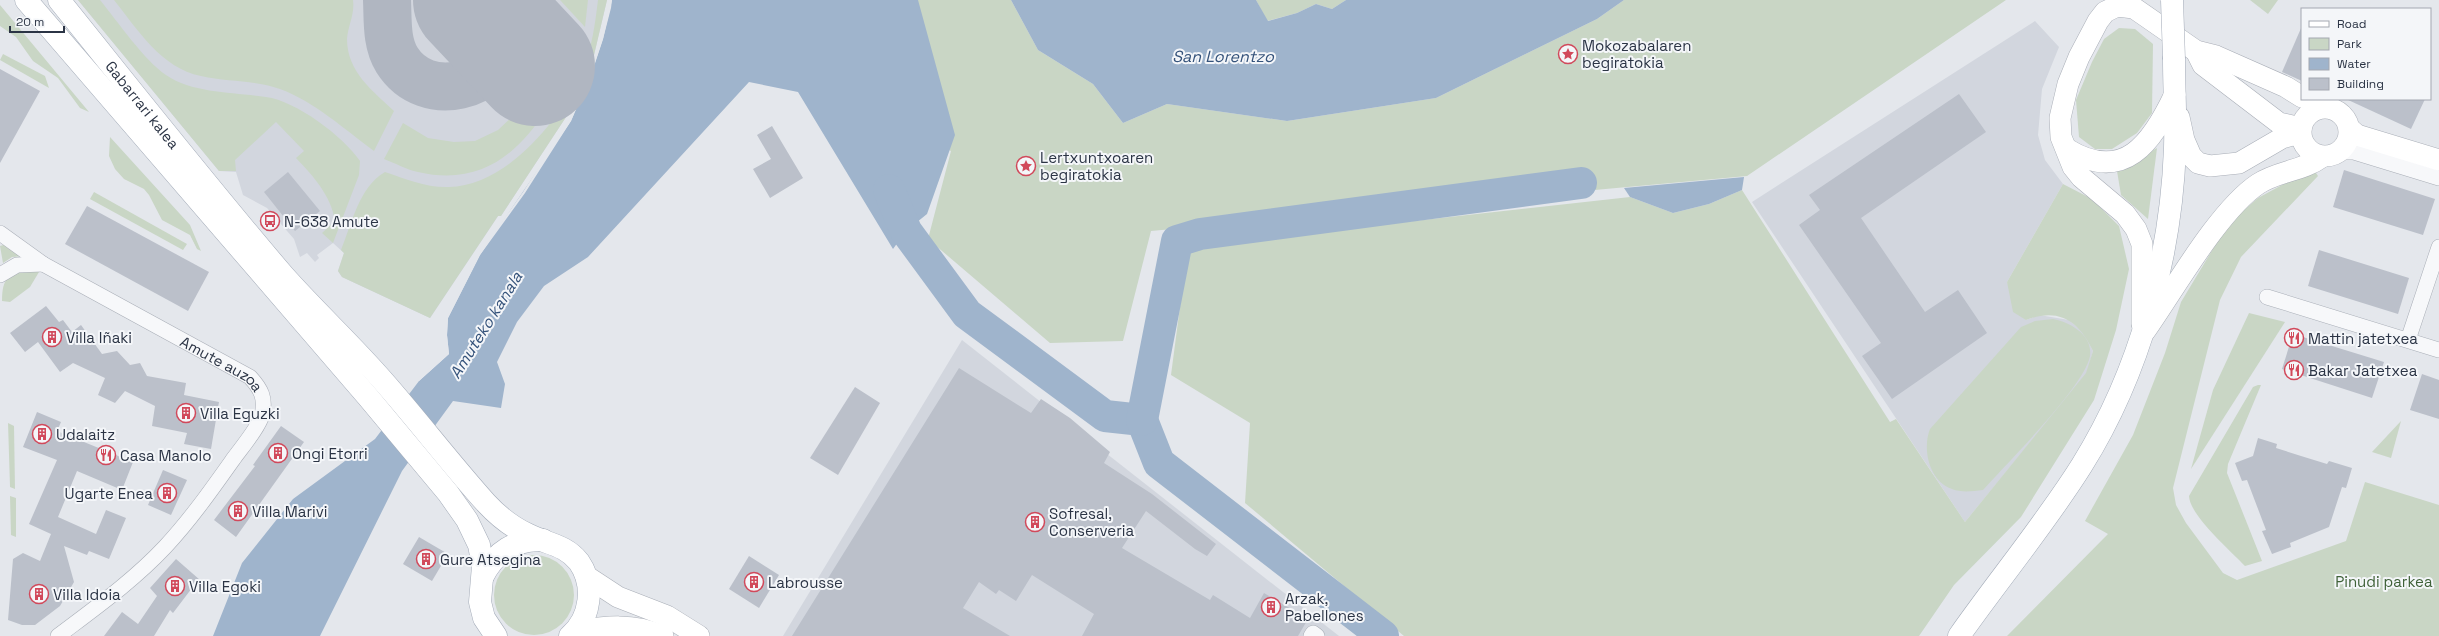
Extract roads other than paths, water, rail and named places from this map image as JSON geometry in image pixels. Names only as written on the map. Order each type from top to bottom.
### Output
[{"type":"main road","points":[[26,0],[368,397],[441,485],[474,532],[482,556],[483,576],[480,602],[484,618],[496,635]]},
{"type":"main road","name":"Gabarrari kalea","points":[[59,0],[228,209],[286,278],[386,383],[458,471],[499,516],[529,535],[559,545],[570,552],[586,576]]},
{"type":"main road","points":[[1959,636],[1968,626],[2082,464],[2118,395],[2142,337],[2158,271],[2168,217],[2175,149],[2172,0]]},
{"type":"main road","points":[[483,576],[494,557],[507,547],[520,542],[544,540]]},
{"type":"main road","points":[[572,634],[581,623],[589,600],[586,576]]},
{"type":"street","points":[[2142,337],[2142,244],[2136,229],[2125,214],[2081,178],[2072,167],[2067,149],[2061,137],[2060,118],[2063,101],[2079,57],[2098,21],[2105,12],[2117,6],[2134,8],[2196,51],[2216,56],[2286,87],[2301,97]]},
{"type":"street","points":[[2196,51],[2203,65],[2279,123],[2301,130]]},
{"type":"street","points":[[2175,94],[2184,140],[2191,156],[2198,163],[2210,166],[2240,163],[2282,138],[2301,130]]},
{"type":"street","points":[[2067,149],[2090,161],[2102,162],[2120,159],[2136,152],[2149,141],[2175,94]]},
{"type":"street","points":[[2439,160],[2357,135],[2350,129],[2347,121],[2338,111],[2308,102],[2306,116],[2301,130],[2307,149],[2331,154],[2354,152],[2439,178]]},
{"type":"street","points":[[2142,337],[2220,223],[2246,192],[2260,182],[2313,164],[2331,154],[2348,142],[2350,129]]},
{"type":"street","name":"Amute auzoa","points":[[1,236],[44,264],[250,377],[261,390],[263,399],[262,416],[249,437],[199,507],[165,547],[120,590],[58,636]]},
{"type":"street","points":[[2408,340],[2439,247]]},
{"type":"street","points":[[0,275],[17,265],[44,264]]},
{"type":"street","points":[[2267,297],[2439,350]]},
{"type":"street","points":[[586,576],[618,597],[667,616],[699,636]]},
{"type":"street","points":[[572,634],[611,626],[628,626],[663,636]]},
{"type":"street","points":[[1311,636],[1313,633],[1318,636]]},
{"type":"water","name":"Amuteko kanala","points":[[612,0],[918,0],[955,135],[927,214],[906,231],[893,249],[798,92],[749,82],[588,257],[544,286],[517,322],[497,362],[505,384],[501,408],[453,401],[402,471],[320,636],[213,636],[242,563],[293,499],[375,439],[419,381],[449,354],[447,335],[448,318],[480,255],[571,121],[592,72],[603,39]]},
{"type":"water","name":"San Lorentzo","points":[[1011,0],[1256,0],[1268,21],[1297,13],[1316,4],[1332,9],[1346,0],[1624,0],[1597,19],[1436,98],[1287,121],[1167,104],[1123,123],[1093,84],[1038,50]]},
{"type":"water","points":[[1744,177],[1742,190],[1709,204],[1673,213],[1630,197],[1624,188]]},
{"type":"waterway","points":[[1142,420],[1177,241],[1200,234],[1581,183]]},
{"type":"waterway","points":[[889,190],[906,231],[967,314],[1105,416],[1142,420],[1159,463],[1383,636]]},
{"type":"place","name":"Mokozabalaren begiratokia","points":[[1568,54]]},
{"type":"place","name":"Lertxuntxoaren begiratokia","points":[[1026,166]]},
{"type":"place","name":"N-638 Amute","points":[[270,221]]},
{"type":"place","name":"Villa Iñaki","points":[[52,337]]},
{"type":"place","name":"Mattin jatetxea","points":[[2294,338]]},
{"type":"place","name":"Bakar Jatetxea","points":[[2294,370]]},
{"type":"place","name":"Villa Eguzki","points":[[186,413]]},
{"type":"place","name":"Udalaitz","points":[[42,434]]},
{"type":"place","name":"Ongi Etorri","points":[[278,453]]},
{"type":"place","name":"Casa Manolo","points":[[106,455]]},
{"type":"place","name":"Ugarte Enea","points":[[167,493]]},
{"type":"place","name":"Villa Marivi","points":[[238,511]]},
{"type":"place","name":"Sofresal, Conserveria","points":[[1035,522]]},
{"type":"place","name":"Gure Atsegina","points":[[426,559]]},
{"type":"place","name":"Labrousse","points":[[754,582]]},
{"type":"place","name":"Villa Egoki","points":[[175,586]]},
{"type":"place","name":"Villa Idoia","points":[[39,594]]},
{"type":"place","name":"Arzak, Pabellones","points":[[1271,607]]},
{"type":"park label","name":"Pinudi parkea","points":[[2384,581]]}]
